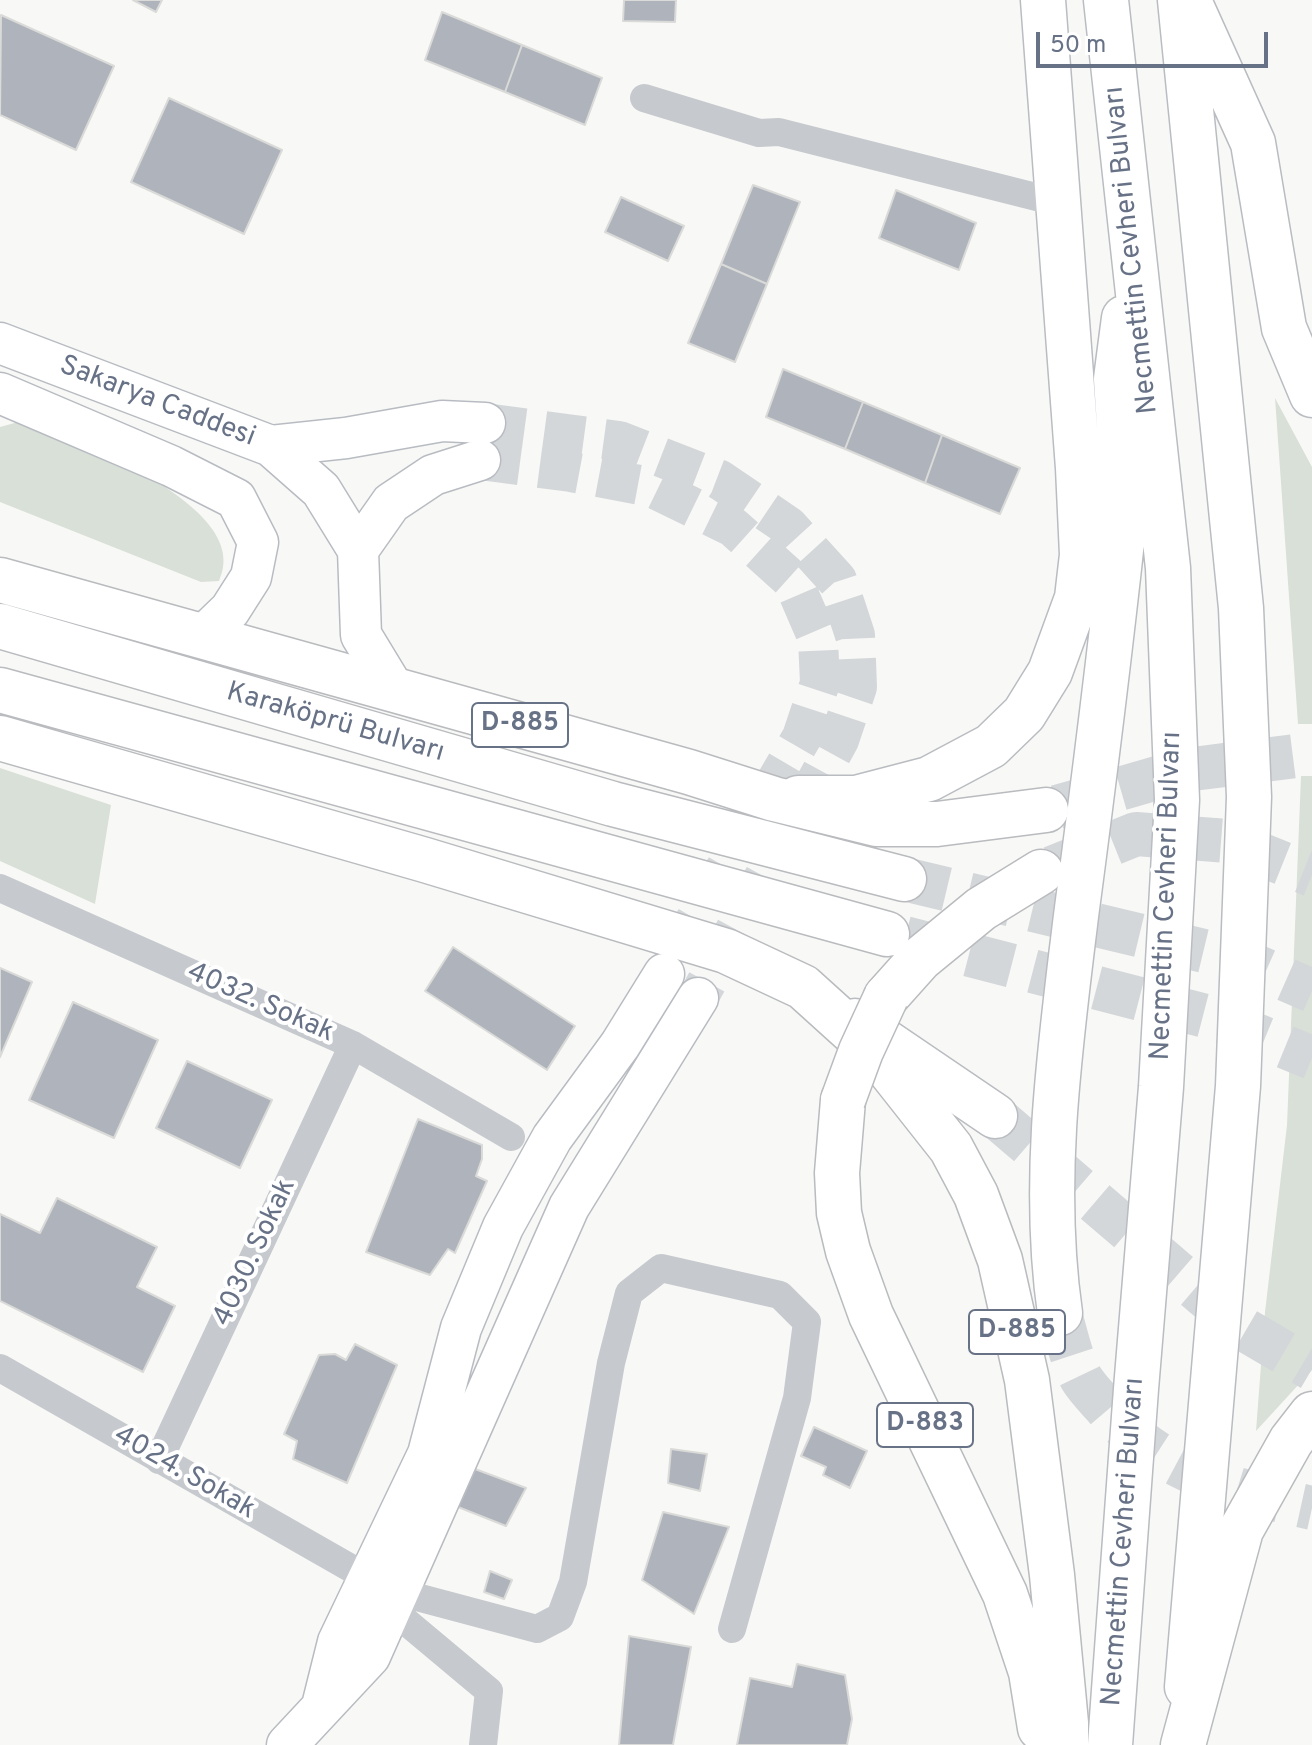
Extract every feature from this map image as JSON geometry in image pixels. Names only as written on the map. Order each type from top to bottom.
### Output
[{"type":"main road","points":[[774,799],[856,798],[929,779],[991,746],[1024,714],[1050,672],[1077,598],[1082,555],[1078,468],[1043,0]]},
{"type":"main road","name":"Necmettin Cevheri Bulvarı","points":[[1106,0],[1168,568],[1177,800],[1161,1087],[1110,1745]]},
{"type":"main road","points":[[1180,0],[1241,608],[1249,797],[1238,1086],[1182,1745]]},
{"type":"main road","points":[[1188,0],[1253,143],[1284,328],[1312,395]]},
{"type":"main road","points":[[1060,1313],[1053,1266],[1052,1182],[1063,1023],[1123,532],[1116,379],[1133,253]]},
{"type":"main road","name":"Sakarya Caddesi","points":[[0,343],[271,446],[321,490],[358,550],[361,635],[395,691]]},
{"type":"main road","name":"Sakarya Caddesi","points":[[0,393],[171,466],[236,499],[258,542],[251,577],[230,610],[202,637]]},
{"type":"main road","points":[[271,446],[346,438],[442,421],[482,441],[391,503],[358,550]]},
{"type":"main road","name":"D-885","points":[[0,580],[689,772],[774,799],[876,824],[937,824],[1046,810]]},
{"type":"main road","name":"Karaköprü Bulvarı","points":[[0,626],[598,800],[904,879]]},
{"type":"main road","name":"Karaköprü Bulvarı","points":[[0,690],[887,934]]},
{"type":"main road","name":"D-885","points":[[0,738],[726,951],[803,987],[876,1053],[951,1148],[976,1195],[1000,1260],[1027,1380],[1036,1445],[1052,1575],[1066,1745]]},
{"type":"main road","name":"D-883","points":[[1041,872],[981,909],[920,959],[886,997],[843,1100],[837,1173],[839,1213],[848,1251],[871,1315],[1005,1594],[1031,1672],[1041,1745]]},
{"type":"main road","points":[[287,1745],[370,1656],[461,1328],[503,1227],[552,1138],[620,1045],[664,974]]},
{"type":"main road","points":[[803,987],[995,1116]]},
{"type":"main road","points":[[386,1593],[569,1207],[698,998]]},
{"type":"main road","points":[[1182,1745],[1241,1530],[1291,1441],[1312,1414]]},
{"type":"street","points":[[644,98],[759,133],[779,132],[1048,200],[1056,191]]},
{"type":"street","name":"4032. Sokak","points":[[0,888],[353,1045],[511,1137]]},
{"type":"street","name":"4030. Sokak","points":[[159,1460],[353,1045]]},
{"type":"street","points":[[386,1593],[537,1629],[560,1617],[573,1582],[611,1363],[629,1293],[661,1268],[780,1295],[807,1322],[797,1398],[732,1629]]},
{"type":"street","name":"4024. Sokak","points":[[0,1368],[386,1593]]},
{"type":"street","points":[[386,1593],[489,1691],[483,1745]]},
{"type":"shaded area","points":[[1275,398],[1312,467],[1312,724],[1298,724]]},
{"type":"shaded area","points":[[22,421],[116,460],[186,502],[211,527],[223,553],[219,581],[201,582],[0,502],[0,427]]},
{"type":"shaded area","points":[[0,768],[111,805],[95,904],[0,861]]},
{"type":"shaded area","points":[[1301,776],[1312,776],[1312,1370],[1256,1431],[1265,1312],[1287,1125]]},
{"type":"building","points":[[133,0],[162,0],[156,12]]},
{"type":"building","points":[[624,0],[676,0],[675,22],[623,21]]},
{"type":"building","points":[[442,12],[522,45],[505,92],[425,60]]},
{"type":"building","points":[[1,15],[114,66],[76,150],[0,115]]},
{"type":"building","points":[[522,45],[602,78],[585,125],[505,92]]},
{"type":"building","points":[[169,98],[282,150],[244,234],[131,182]]},
{"type":"building","points":[[753,185],[800,202],[767,284],[721,264]]},
{"type":"building","points":[[896,190],[976,223],[959,270],[879,238]]},
{"type":"building","points":[[621,197],[684,226],[668,261],[605,232]]},
{"type":"building","points":[[721,264],[767,284],[735,362],[688,343]]},
{"type":"building","points":[[783,369],[863,402],[845,449],[766,417]]},
{"type":"building","points":[[863,402],[942,435],[925,483],[845,449]]},
{"type":"building","points":[[942,435],[1020,468],[1000,514],[925,483]]},
{"type":"building","points":[[453,947],[575,1026],[547,1070],[425,991]]},
{"type":"building","points":[[0,968],[32,982],[0,1057]]},
{"type":"building","points":[[73,1002],[158,1040],[114,1138],[29,1100]]},
{"type":"building","points":[[187,1061],[272,1100],[240,1168],[156,1128]]},
{"type":"building","points":[[418,1119],[482,1145],[482,1159],[476,1176],[487,1181],[455,1253],[448,1249],[430,1275],[366,1252]]},
{"type":"building","points":[[57,1198],[157,1247],[137,1287],[175,1306],[143,1372],[0,1301],[0,1214],[40,1233]]},
{"type":"building","points":[[355,1344],[397,1365],[347,1483],[293,1459],[297,1441],[284,1434],[319,1355],[335,1354],[346,1360]]},
{"type":"building","points":[[814,1427],[867,1451],[850,1488],[823,1475],[826,1467],[801,1456]]},
{"type":"building","points":[[671,1449],[707,1454],[700,1491],[668,1483]]},
{"type":"building","points":[[475,1469],[526,1488],[506,1526],[458,1507]]},
{"type":"building","points":[[663,1512],[729,1527],[694,1614],[642,1580]]},
{"type":"building","points":[[490,1571],[512,1580],[504,1599],[484,1592]]},
{"type":"building","points":[[629,1636],[691,1647],[673,1745],[619,1745]]},
{"type":"building","points":[[797,1664],[845,1675],[852,1719],[847,1745],[737,1745],[750,1678],[792,1687]]},
{"type":"tunnel","points":[[485,423],[619,441],[720,480],[788,526],[837,580],[855,635],[857,687],[839,740],[698,998]]},
{"type":"tunnel","points":[[480,460],[651,487],[733,527],[793,581],[818,639],[820,683],[802,737],[668,967]]},
{"type":"tunnel","points":[[1057,807],[1185,770],[1312,754]]},
{"type":"tunnel","points":[[1052,868],[1136,834],[1227,841],[1312,875]]},
{"type":"tunnel","points":[[904,879],[1242,960],[1312,991]]},
{"type":"tunnel","points":[[905,938],[1217,1019],[1312,1058]]},
{"type":"tunnel","points":[[995,1116],[1242,1328],[1312,1369]]},
{"type":"tunnel","points":[[1060,1313],[1083,1382],[1126,1429],[1149,1447],[1199,1475],[1254,1494],[1312,1508]]}]
